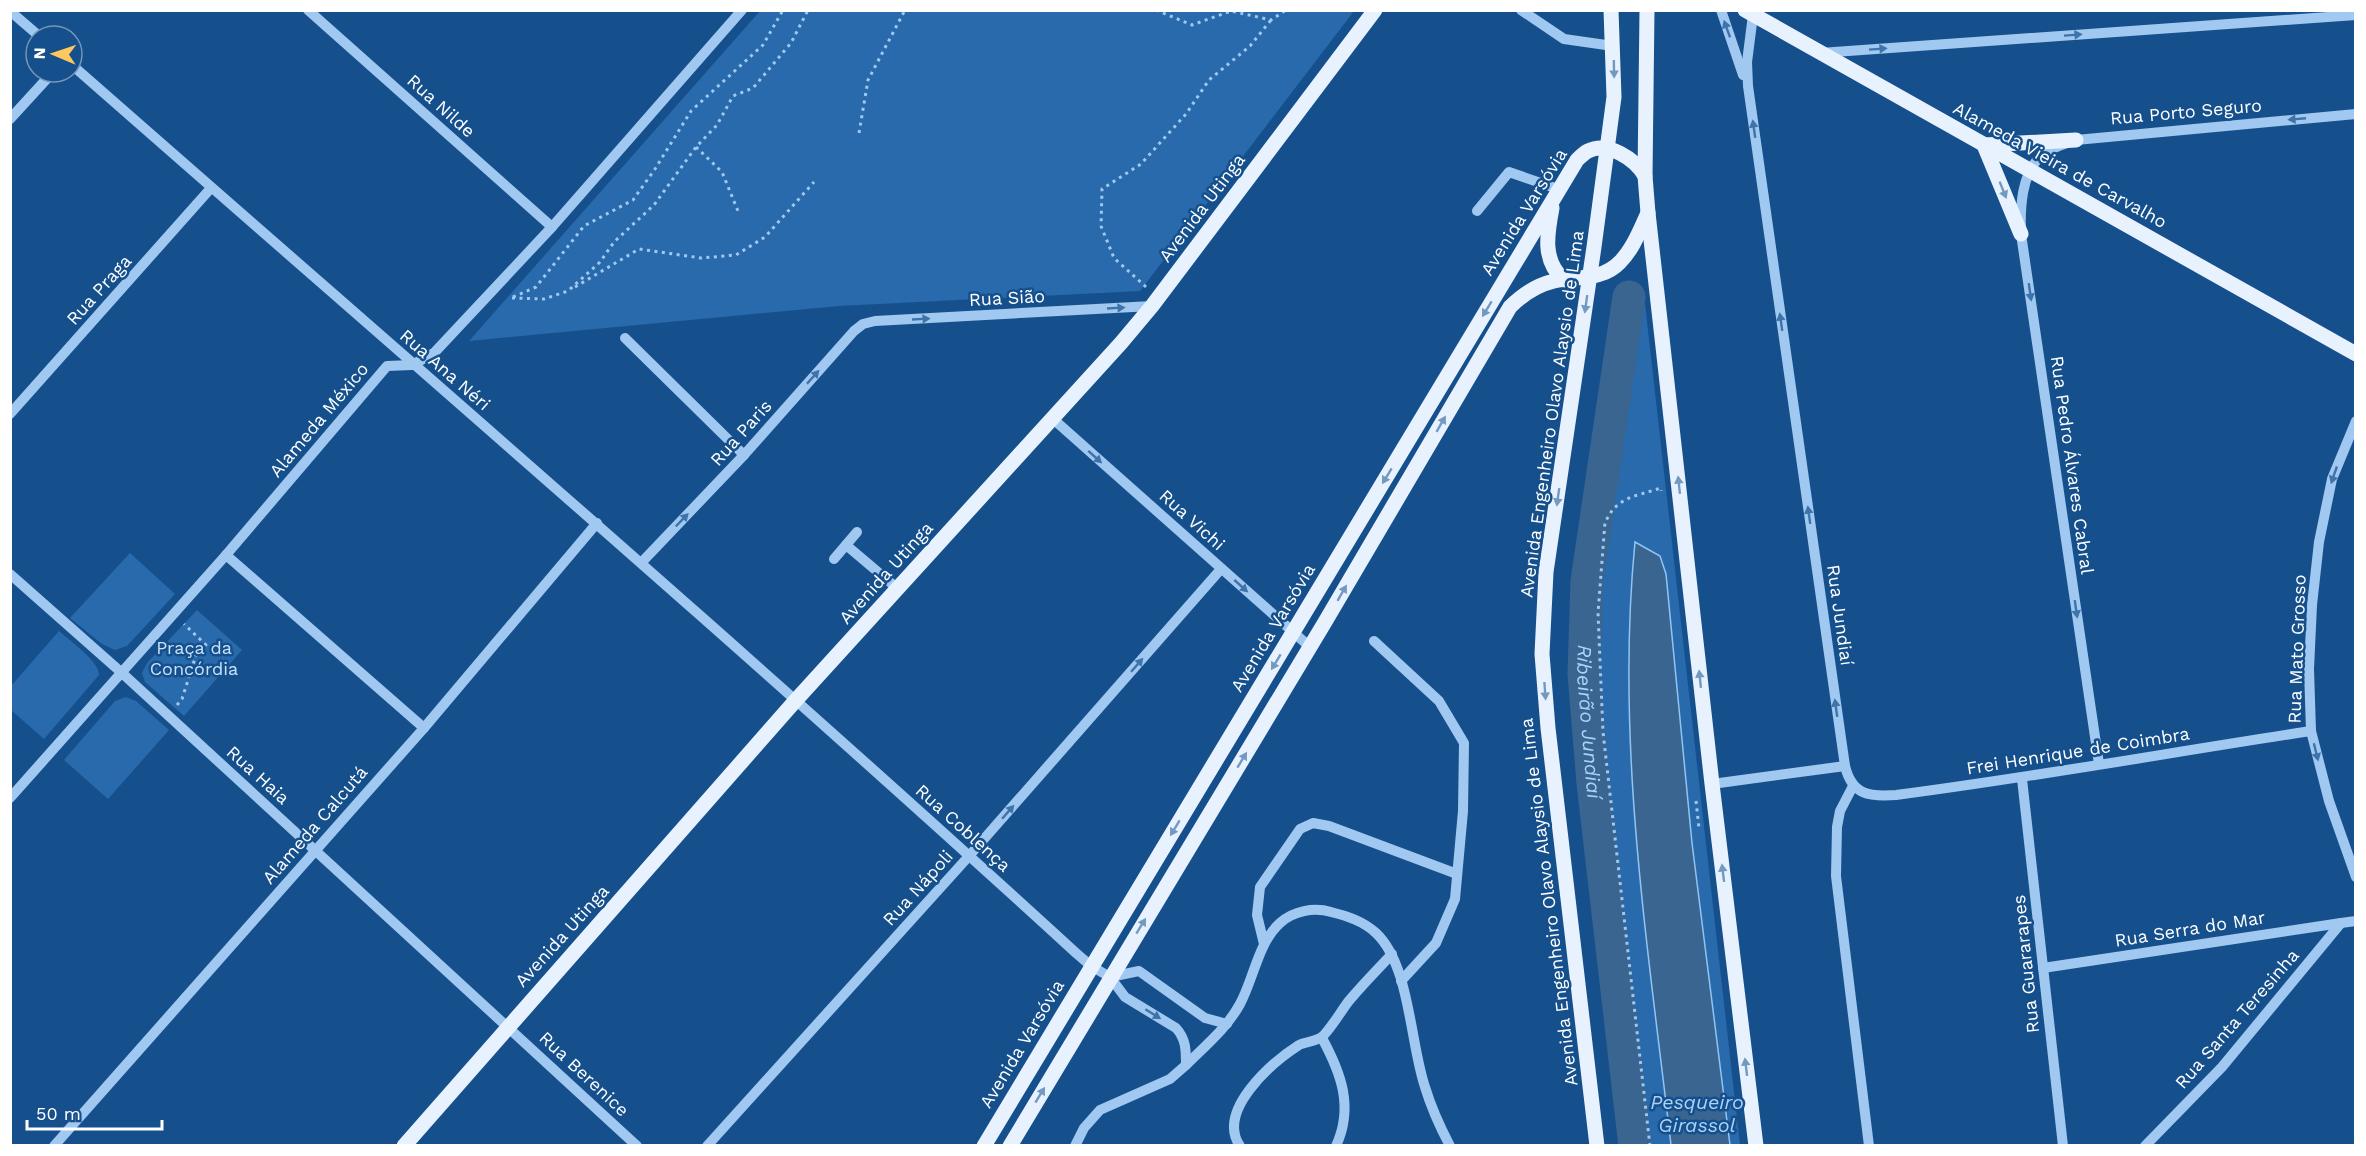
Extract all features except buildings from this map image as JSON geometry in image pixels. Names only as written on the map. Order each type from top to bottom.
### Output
[{"type":"main road","name":"Avenida Utinga","points":[[404,1146],[796,700],[1121,343],[1155,303],[1375,10]]},
{"type":"main road","name":"Avenida Engenheiro Olavo Alaysio de Lima","points":[[1597,1146],[1548,728],[1542,654],[1546,572],[1608,149],[1614,89],[1611,10]]},
{"type":"main road","points":[[1647,10],[1645,176],[1648,213],[1712,784],[1756,1146]]},
{"type":"main road","name":"Alameda Vieira de Carvalho","points":[[1749,13],[2355,354]]},
{"type":"main road","points":[[2021,234],[1984,145],[2076,140]]},
{"type":"main road","points":[[1608,149],[1635,163],[1645,176]]},
{"type":"main road","name":"Avenida Varsóvia","points":[[984,1146],[1556,193],[1577,160],[1588,151],[1608,149]]},
{"type":"main road","points":[[1556,193],[1548,229],[1547,250],[1551,264],[1564,280]]},
{"type":"main road","points":[[1010,1146],[1110,976],[1310,647],[1510,307],[1535,288],[1609,272],[1621,262],[1635,241],[1648,213]]},
{"type":"street","name":"Rua Nilde","points":[[308,10],[552,226]]},
{"type":"street","points":[[1521,10],[1564,39],[1614,46]]},
{"type":"street","name":"Rua Jundiaí","points":[[1720,10],[1748,86]]},
{"type":"street","points":[[10,11],[25,24]]},
{"type":"street","name":"Alameda México","points":[[10,798],[226,555],[387,366],[412,364],[434,353],[552,226],[737,12]]},
{"type":"street","name":"Rua Jundiaí","points":[[1749,13],[1748,86],[1845,766],[1853,786]]},
{"type":"street","points":[[1820,53],[2355,15]]},
{"type":"street","name":"Rua Ana Néri","points":[[84,76],[597,523],[796,700]]},
{"type":"street","points":[[10,118],[42,84]]},
{"type":"street","name":"Rua Porto Seguro","points":[[2030,171],[2042,156],[2056,147],[2076,140],[2355,114]]},
{"type":"street","name":"Rua Pedro Álvares Cabral","points":[[2030,171],[2022,201],[2021,234],[2099,764]]},
{"type":"street","points":[[1477,211],[1509,172],[1556,193]]},
{"type":"street","name":"Rua Praga","points":[[10,414],[211,188]]},
{"type":"street","name":"Rua Sião","points":[[863,324],[875,321],[1155,303]]},
{"type":"street","name":"Rua Paris","points":[[641,563],[744,455],[854,331],[863,324]]},
{"type":"street","points":[[625,339],[744,455]]},
{"type":"street","name":"Rua Vichi","points":[[1052,418],[1310,647]]},
{"type":"street","name":"Rua Mato Grosso","points":[[2355,421],[2332,479],[2319,542],[2312,605],[2309,669],[2311,731],[2329,801],[2355,877]]},
{"type":"street","name":"Alameda Calcutá","points":[[54,1146],[424,728],[597,523]]},
{"type":"street","points":[[834,559],[857,532]]},
{"type":"street","points":[[846,545],[898,590]]},
{"type":"street","points":[[226,555],[424,728]]},
{"type":"street","name":"Rua Nápoli","points":[[707,1146],[969,856],[1221,569]]},
{"type":"street","name":"Rua Haia","points":[[10,574],[122,673],[508,1026]]},
{"type":"street","points":[[1374,641],[1439,701],[1464,743],[1463,811],[1455,899],[1436,943],[1401,981]]},
{"type":"street","name":"Rua Coblença","points":[[796,700],[1091,966],[1110,976]]},
{"type":"street","name":"Frei Henrique de Coimbra","points":[[1853,786],[1864,793],[1878,796],[2022,778],[2311,731]]},
{"type":"street","points":[[1712,784],[1845,766]]},
{"type":"street","name":"Rua Guararapes","points":[[2022,778],[2063,1146]]},
{"type":"street","points":[[1853,786],[1840,811],[1837,827],[1836,876],[1869,1146]]},
{"type":"street","points":[[1264,945],[1257,915],[1260,887],[1300,830],[1313,823],[1329,825],[1457,874]]},
{"type":"street","points":[[1075,1146],[1084,1128],[1100,1110],[1170,1079],[1227,1024],[1251,982],[1264,945],[1280,923],[1300,911],[1328,910],[1357,920],[1376,933],[1392,954],[1401,981],[1424,1086],[1450,1146]]},
{"type":"street","points":[[2342,923],[2355,921]]},
{"type":"street","name":"Rua Serra do Mar","points":[[2043,968],[2342,923]]},
{"type":"street","name":"Rua Santa Teresinha","points":[[2145,1146],[2222,1067],[2342,923]]},
{"type":"street","points":[[1240,1146],[1233,1136],[1233,1120],[1243,1096],[1300,1044],[1322,1038],[1349,1001],[1392,954]]},
{"type":"street","points":[[1186,1065],[1186,1050],[1182,1035],[1176,1028],[1125,997],[1110,976],[1139,971],[1205,1018],[1227,1024]]},
{"type":"street","name":"Rua Berenice","points":[[508,1026],[637,1146]]},
{"type":"street","points":[[1322,1038],[1339,1069],[1344,1101],[1343,1130],[1336,1146]]},
{"type":"path","points":[[783,10],[763,45],[691,111],[633,200],[584,226],[536,287],[512,298],[544,299],[568,291],[639,249],[701,258],[736,255],[765,237],[814,182]]},
{"type":"path","points":[[568,291],[600,262],[614,242],[654,205],[696,147],[717,125],[733,96],[753,88],[791,43],[808,10]]},
{"type":"path","points":[[859,133],[868,80],[905,10]]},
{"type":"path","points":[[1156,10],[1192,25],[1231,11],[1271,20]]},
{"type":"path","points":[[1155,303],[1114,258],[1101,226],[1102,189],[1141,164],[1186,114],[1209,80],[1250,46],[1271,20],[1286,10]]},
{"type":"path","points":[[696,147],[722,172],[738,211]]},
{"type":"path","points":[[1650,1146],[1603,732],[1599,613],[1605,522],[1620,503],[1641,493],[1661,489],[1662,500]]},
{"type":"path","points":[[168,715],[182,699],[196,655],[206,645],[174,614]]},
{"type":"path","points":[[1695,794],[1699,829]]},
{"type":"green space","points":[[760,11],[1354,11],[1140,291],[839,306],[469,341]]},
{"type":"green space","points":[[1645,304],[1740,1145],[1644,1145],[1598,725],[1594,654],[1594,588],[1637,305]]},
{"type":"green space","name":"Praça da Concórdia","points":[[130,553],[175,594],[127,646],[115,650],[102,644],[70,618]]},
{"type":"green space","name":"Praça da Concórdia","points":[[197,610],[242,650],[184,716],[145,682],[142,673],[147,663]]},
{"type":"green space","name":"Praça da Concórdia","points":[[59,631],[95,664],[99,675],[44,739],[11,710],[11,686]]},
{"type":"green space","name":"Praça da Concórdia","points":[[126,697],[136,701],[169,730],[108,799],[64,760],[115,701]]},
{"type":"water","name":"Pesqueiro Girassol","points":[[1635,542],[1660,556],[1666,574],[1692,843],[1730,1145],[1671,1145],[1644,920],[1632,769],[1629,693],[1630,617]]},
{"type":"waterway","name":"Ribeirão Jundiaí","points":[[1629,297],[1587,581],[1584,674],[1593,783],[1635,1146]]}]
